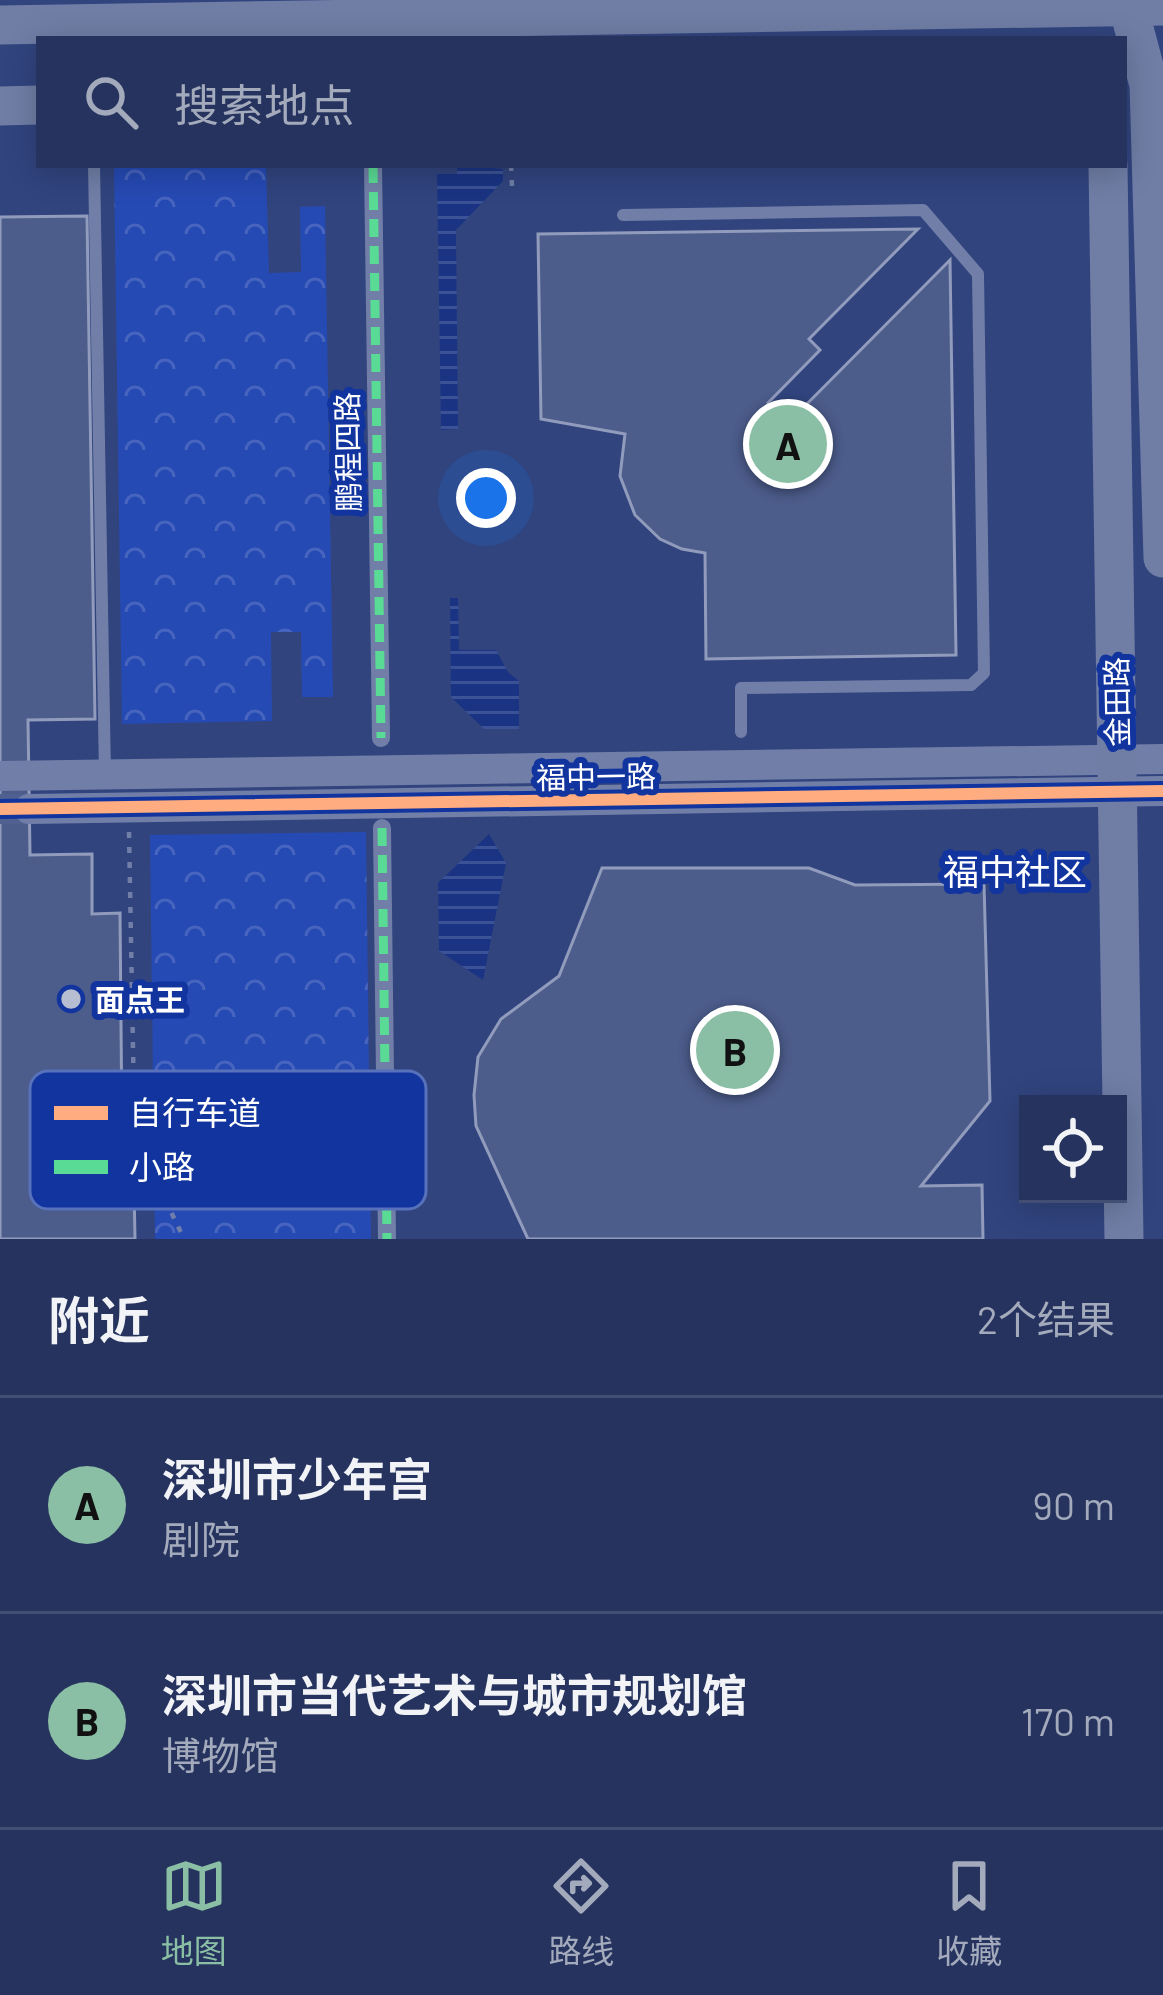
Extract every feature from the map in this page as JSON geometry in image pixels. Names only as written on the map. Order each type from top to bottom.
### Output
[{"type":"main road","points":[[0,25],[1137,17],[1160,211],[1163,558]]},
{"type":"main road","points":[[0,106],[36,105]]},
{"type":"main road","points":[[1079,168],[1110,248]]},
{"type":"main road","name":"金田路","points":[[1108,168],[1124,1239]]},
{"type":"street","name":"鹏程四路","points":[[373,168],[381,738]]},
{"type":"street","name":"福中一路","points":[[29,809],[1118,775],[1163,759]]},
{"type":"street","name":"福中一路","points":[[0,776],[1118,775],[1163,791]]},
{"type":"street","points":[[382,828],[385,1071]]},
{"type":"street","points":[[387,1209],[387,1239]]},
{"type":"lane","points":[[94,168],[105,774]]},
{"type":"lane","points":[[623,215],[923,210],[978,274],[983,673],[971,685],[741,688],[741,732]]},
{"type":"path","points":[[511,168],[512,186]]},
{"type":"path","points":[[129,832],[133,1071]]},
{"type":"path","points":[[170,1209],[184,1239]]},
{"type":"green space","points":[[114,168],[266,168],[269,273],[301,272],[300,207],[325,206],[333,697],[302,697],[301,632],[271,632],[272,721],[122,724]]},
{"type":"green space","points":[[366,832],[369,1071],[153,1071],[150,835]]},
{"type":"green space","points":[[155,1209],[371,1209],[371,1239],[155,1239]]},
{"type":"shaded area","points":[[457,168],[503,169],[503,181],[456,230],[458,429],[441,430],[437,174],[457,174]]},
{"type":"shaded area","points":[[450,598],[458,598],[459,650],[496,650],[519,681],[519,729],[484,729],[451,697]]},
{"type":"shaded area","points":[[489,834],[506,863],[483,980],[439,951],[438,883]]},
{"type":"building","points":[[87,216],[95,719],[28,720],[30,855],[92,854],[92,914],[120,913],[121,1071],[30,1071],[30,1209],[134,1209],[135,1239],[0,1239],[0,217]]},
{"type":"building","points":[[918,229],[809,339],[820,350],[768,403],[785,426],[950,260],[956,655],[706,659],[705,553],[660,539],[635,515],[620,476],[625,434],[541,419],[538,234]]},
{"type":"building","points":[[602,868],[809,868],[855,885],[984,884],[990,1101],[921,1186],[982,1185],[983,1239],[528,1239],[476,1126],[478,1057],[501,1019],[559,976]]},
{"type":"tunnel","points":[[0,809],[29,809]]},
{"type":"marked path","points":[[373,168],[381,738]]},
{"type":"marked path","points":[[382,828],[385,1071]]},
{"type":"marked path","points":[[387,1209],[387,1239]]},
{"type":"cycle path","points":[[0,809],[1163,791]]},
{"type":"place","name":"深圳市少年宫","points":[[788,444]]},
{"type":"place","name":"面点王","points":[[71,999]]},
{"type":"place","name":"深圳市当代艺术与城市规划馆","points":[[735,1050]]},
{"type":"district","name":"福中社区","points":[[1015,870]]}]
